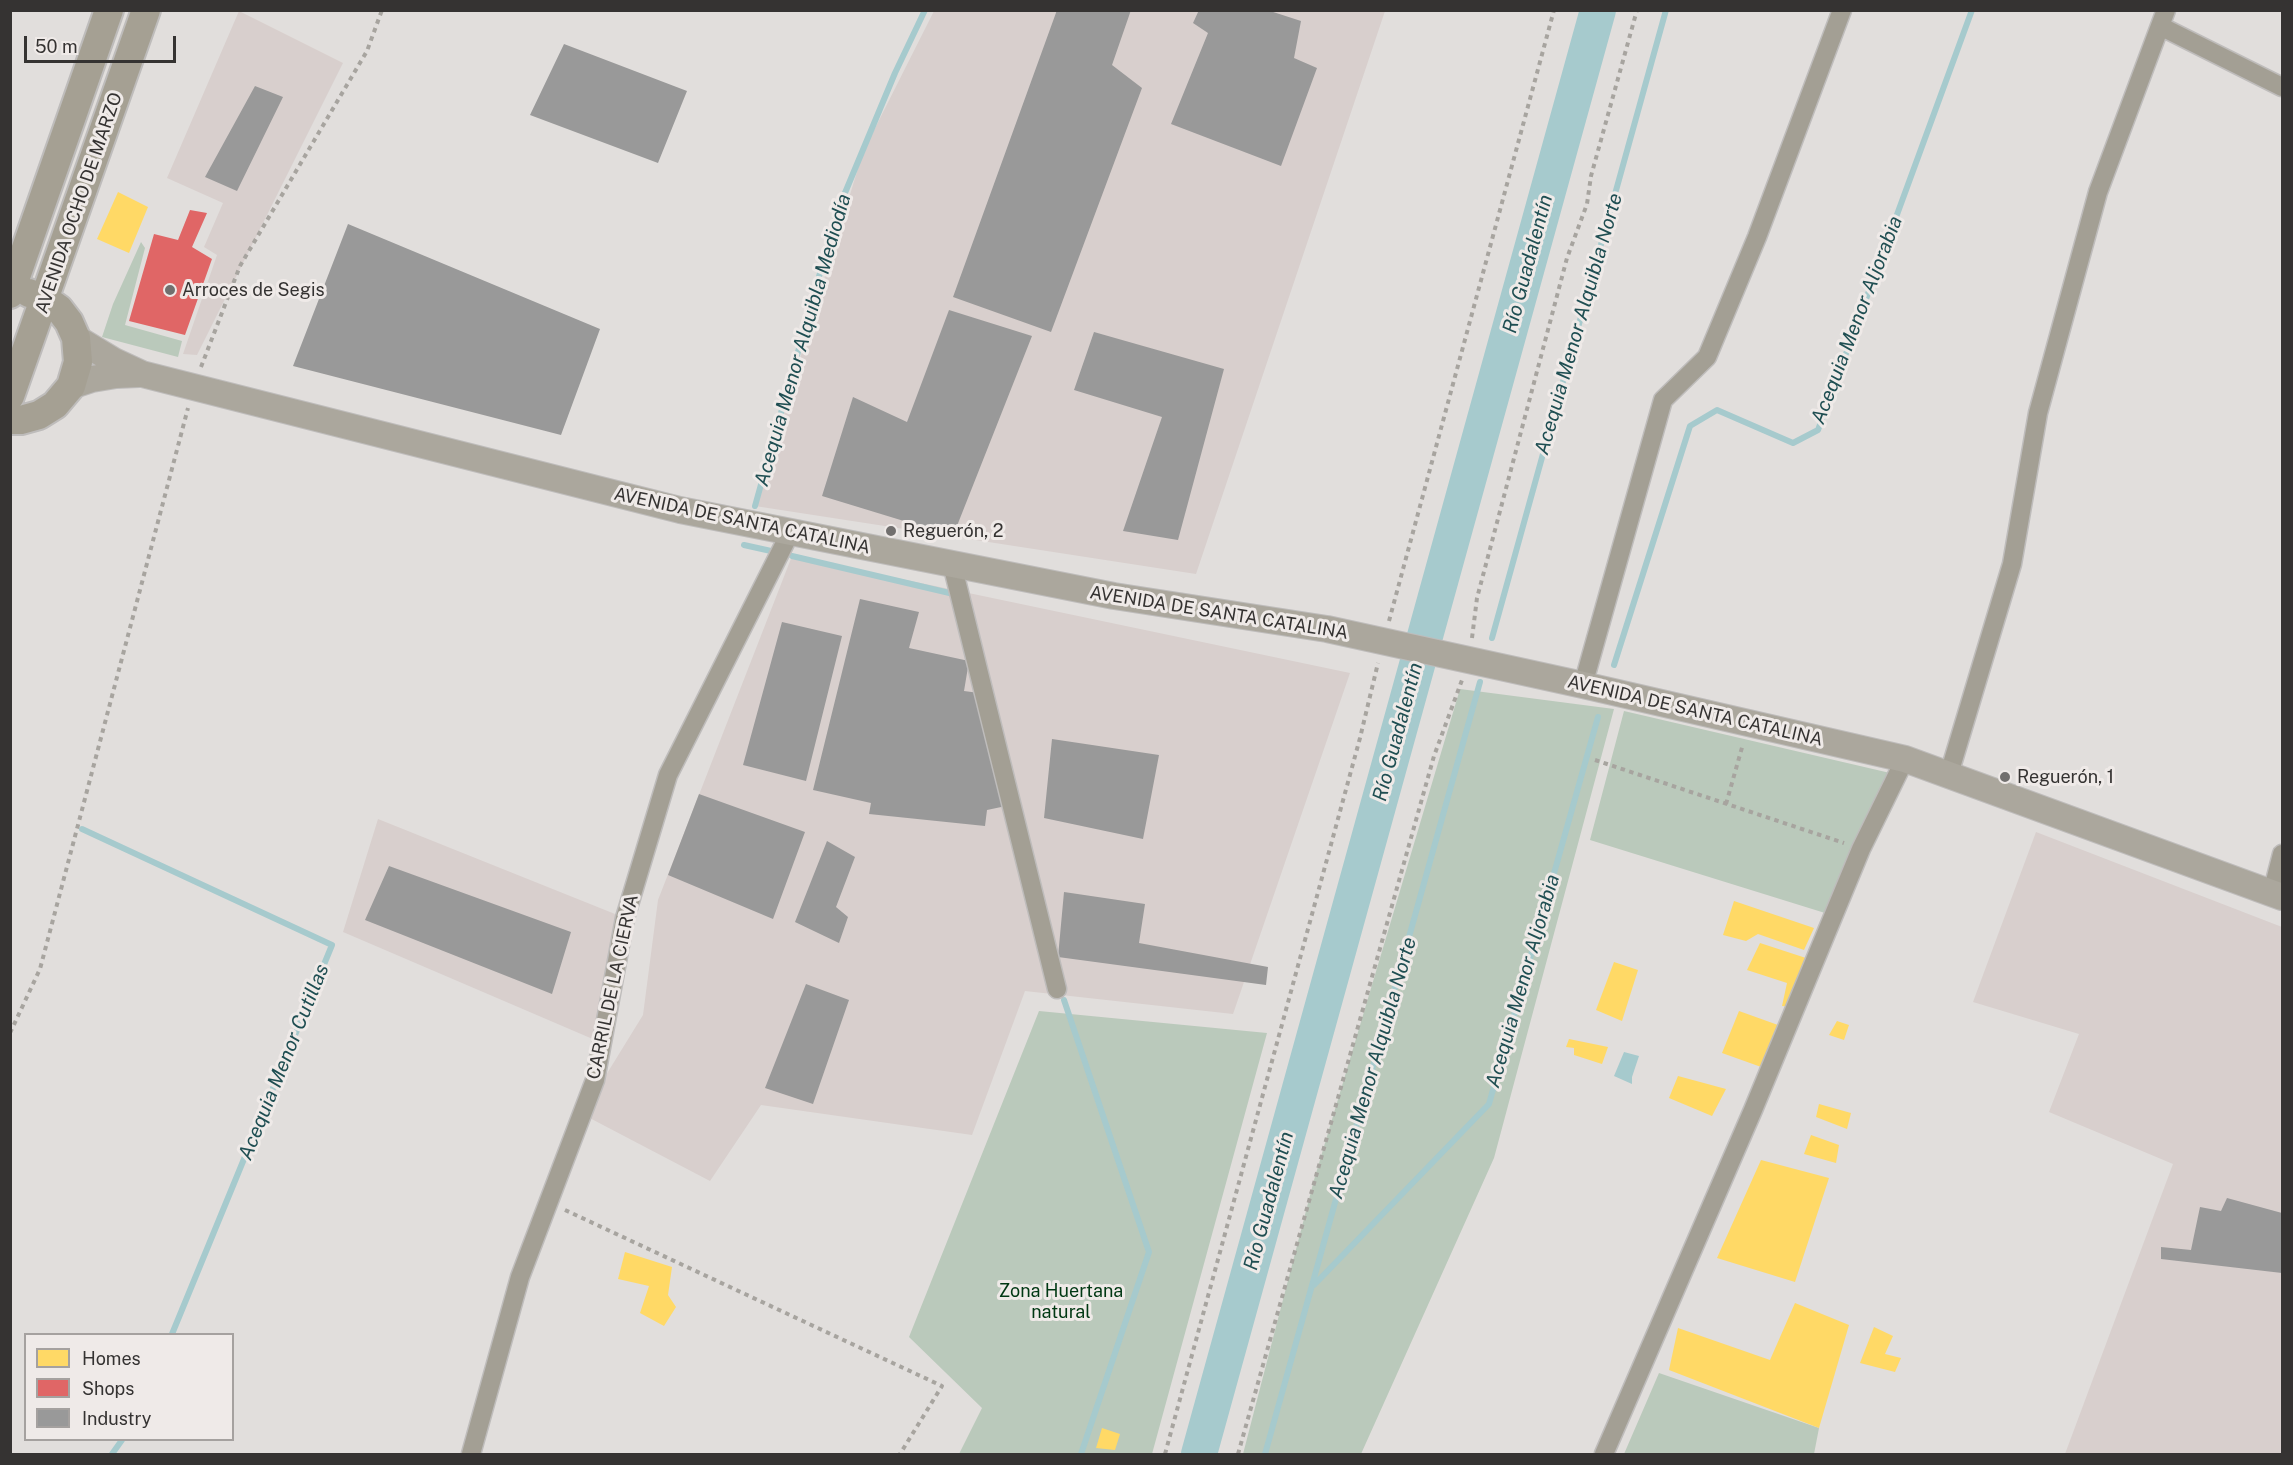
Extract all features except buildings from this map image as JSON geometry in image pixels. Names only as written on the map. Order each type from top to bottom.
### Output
[{"type":"main road","name":"AVENIDA OCHO DE MARZO","points":[[11,292],[109,10]]},
{"type":"main road","name":"AVENIDA OCHO DE MARZO","points":[[10,396],[147,10]]},
{"type":"main road","points":[[10,420],[39,416],[55,405],[70,386],[78,362],[76,338],[69,322],[59,309],[45,299],[29,293],[11,292]]},
{"type":"main road","name":"AVENIDA DE SANTA CATALINA","points":[[76,338],[114,361],[142,374],[680,510],[1103,594],[1305,626],[1386,642],[1905,759],[2277,895]]},
{"type":"main road","name":"AVENIDA DE SANTA CATALINA","points":[[70,386],[116,375],[142,374]]},
{"type":"street","points":[[1583,685],[1663,400],[1707,357],[1757,237],[1842,10]]},
{"type":"street","points":[[1948,774],[2012,564],[2038,413],[2098,192],[2163,18],[2283,87]]},
{"type":"street","name":"CARRIL DE LA CIERVA","points":[[471,1455],[520,1277],[595,1080],[625,918],[668,775],[790,533]]},
{"type":"street","points":[[952,564],[1057,988]]},
{"type":"street","points":[[1604,1455],[1753,1110],[1861,849],[1905,759]]},
{"type":"street","points":[[2277,895],[2283,854]]},
{"type":"path","points":[[10,1033],[40,969],[193,388],[240,266],[367,51],[382,10]]},
{"type":"path","points":[[1165,1455],[1386,642],[1554,10]]},
{"type":"path","points":[[1238,1455],[1434,756],[1460,689],[1463,659],[1479,587],[1567,258],[1587,204],[1592,176],[1637,10]]},
{"type":"path","points":[[1726,804],[1749,723]]},
{"type":"path","points":[[1595,760],[1861,849]]},
{"type":"path","points":[[549,1202],[942,1386],[900,1455]]},
{"type":"shaded area","points":[[239,11],[343,63],[197,355],[183,354],[217,255],[204,247],[223,203],[167,178]]},
{"type":"shaded area","points":[[934,11],[1385,11],[1196,574],[755,506],[863,152]]},
{"type":"shaded area","points":[[792,556],[1350,673],[1233,1014],[1025,991],[972,1135],[761,1105],[710,1181],[582,1114],[643,1015],[658,900]]},
{"type":"shaded area","points":[[378,819],[625,918],[602,1043],[343,932]]},
{"type":"shaded area","points":[[2036,832],[2282,927],[2282,1454],[2065,1454],[2173,1164],[2049,1112],[2079,1034],[1973,1002]]},
{"type":"green space","points":[[141,242],[145,248],[125,325],[182,341],[178,357],[102,337],[113,304]]},
{"type":"green space","points":[[1460,689],[1614,709],[1494,1158],[1361,1454],[1243,1454],[1314,1180]]},
{"type":"green space","points":[[1624,711],[1890,773],[1825,913],[1590,840]]},
{"type":"green space","name":"Zona Huertana natural","points":[[1039,1011],[1267,1033],[1152,1454],[959,1454],[982,1408],[909,1337]]},
{"type":"green space","points":[[1659,1373],[1819,1428],[1814,1454],[1624,1454]]},
{"type":"water","points":[[1624,1052],[1639,1056],[1632,1084],[1614,1076]]},
{"type":"waterway","name":"Acequia Menor Alquibla Mediodía","points":[[755,506],[837,212],[895,73],[925,10]]},
{"type":"waterway","name":"Río Guadalentín","points":[[1199,1454],[1598,10]]},
{"type":"waterway","name":"Acequia Menor Alquibla Norte","points":[[1492,638],[1666,10]]},
{"type":"waterway","name":"Acequia Menor Aljorabia","points":[[1614,665],[1690,426],[1717,410],[1793,443],[1818,430],[1972,10]]},
{"type":"waterway","name":"Acequia Menor Alquibla Mediodía","points":[[744,545],[771,551]]},
{"type":"waterway","name":"Acequia Menor Alquibla Mediodía","points":[[792,556],[958,595]]},
{"type":"waterway","name":"Acequia Menor Alquibla Norte","points":[[1265,1454],[1480,682]]},
{"type":"waterway","name":"Acequia Menor Aljorabia","points":[[1314,1285],[1489,1104],[1598,717]]},
{"type":"waterway","name":"Acequia Menor Cutillas","points":[[82,829],[332,945],[172,1333]]},
{"type":"waterway","name":"Acequia Menor Alquibla Mediodía","points":[[1064,1000],[1149,1252],[1081,1454]]},
{"type":"waterway","name":"Acequia Menor Cutillas","points":[[112,1454],[121,1441]]},
{"type":"place","name":"Arroces de Segis","points":[[170,290]]},
{"type":"place","name":"Reguerón, 2","points":[[891,531]]},
{"type":"place","name":"Reguerón, 1","points":[[2005,777]]}]
